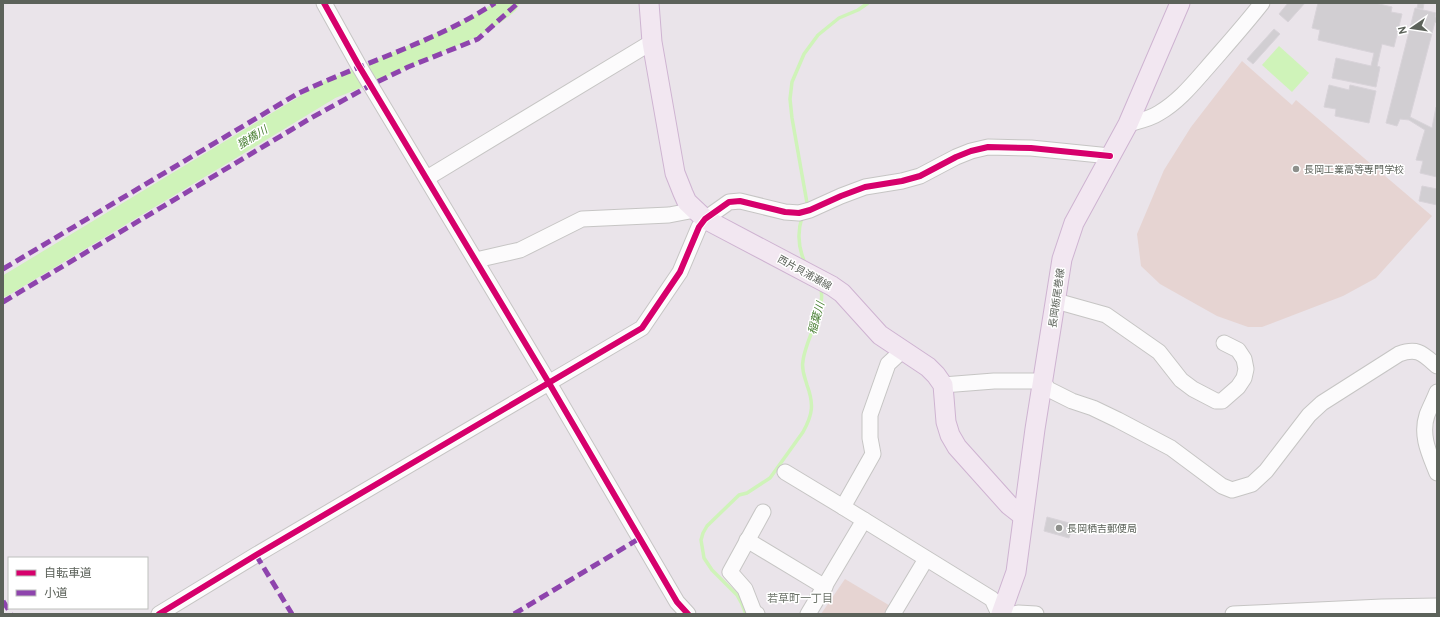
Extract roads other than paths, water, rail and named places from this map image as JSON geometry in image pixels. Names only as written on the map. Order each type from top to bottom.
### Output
[{"type":"main road","name":"西片貝浦瀬線","points":[[649,3],[652,42],[675,173],[687,202],[700,215],[832,286],[842,293],[880,335],[928,367],[942,385]]},
{"type":"main road","name":"長岡栃尾巻線","points":[[1000,614],[1016,572],[1043,382],[1062,259],[1067,240],[1074,223],[1128,124],[1180,3]]},
{"type":"main road","points":[[942,385],[946,422],[950,435],[957,447],[1009,505],[1024,516]]},
{"type":"street","points":[[324,3],[359,66],[476,260],[674,596],[688,614]]},
{"type":"street","points":[[1128,124],[1148,119],[1160,113],[1172,104],[1185,92],[1242,29],[1262,3]]},
{"type":"street","points":[[427,178],[652,42]]},
{"type":"street","points":[[476,260],[520,250],[582,219],[700,215],[729,202],[740,201],[785,212],[799,213],[810,210],[865,187],[902,181],[920,176],[956,157],[971,151],[988,147],[1032,148],[1110,156]]},
{"type":"street","points":[[159,614],[256,555],[642,328],[680,272],[699,227],[700,215]]},
{"type":"street","points":[[1056,301],[1106,315],[1159,352],[1181,380],[1193,389],[1216,401],[1222,401],[1238,387],[1244,378],[1246,369],[1244,359],[1238,350],[1224,343]]},
{"type":"street","points":[[843,507],[873,454],[870,438],[870,415],[888,364],[903,350]]},
{"type":"street","points":[[942,385],[994,381],[1043,382],[1048,389],[1072,401],[1106,414],[1171,448],[1222,486],[1232,490],[1252,484],[1266,471],[1309,416],[1322,403],[1399,354],[1413,350],[1422,353],[1437,366]]},
{"type":"street","points":[[1437,392],[1427,416],[1424,429],[1425,441],[1437,473]]},
{"type":"street","points":[[1425,441],[1437,431]]},
{"type":"street","points":[[785,472],[992,599],[1000,614]]},
{"type":"street","points":[[757,614],[754,612],[745,589],[730,572],[763,512]]},
{"type":"street","points":[[808,614],[864,520]]},
{"type":"street","points":[[747,540],[825,586]]},
{"type":"street","points":[[893,614],[926,559]]},
{"type":"street","points":[[1233,614],[1437,606]]},
{"type":"street","points":[[1013,614],[1018,612],[1036,614]]},
{"type":"waterway","name":"猿橋川","points":[[3,287],[331,89],[378,70],[480,24],[500,11],[509,3]]},
{"type":"waterway","name":"稲葉川","points":[[806,207],[807,203],[792,118],[790,99],[792,82],[804,54],[818,35],[839,18],[858,10],[868,3]]},
{"type":"waterway","name":"稲葉川","points":[[802,217],[799,229],[799,241],[801,253],[806,265]]},
{"type":"waterway","name":"稲葉川","points":[[746,614],[737,595],[712,570],[704,558],[701,540],[707,526],[739,495],[747,493],[770,478],[803,432],[809,420],[811,414],[811,398],[802,367],[808,343],[819,313],[822,294],[820,287]]},
{"type":"place","name":"長岡工業高等専門学校","points":[[1296,169]]},
{"type":"place","name":"長岡栖吉郵便局","points":[[1059,528]]},
{"type":"district","name":"若草町一丁目","points":[[800,598]]}]
